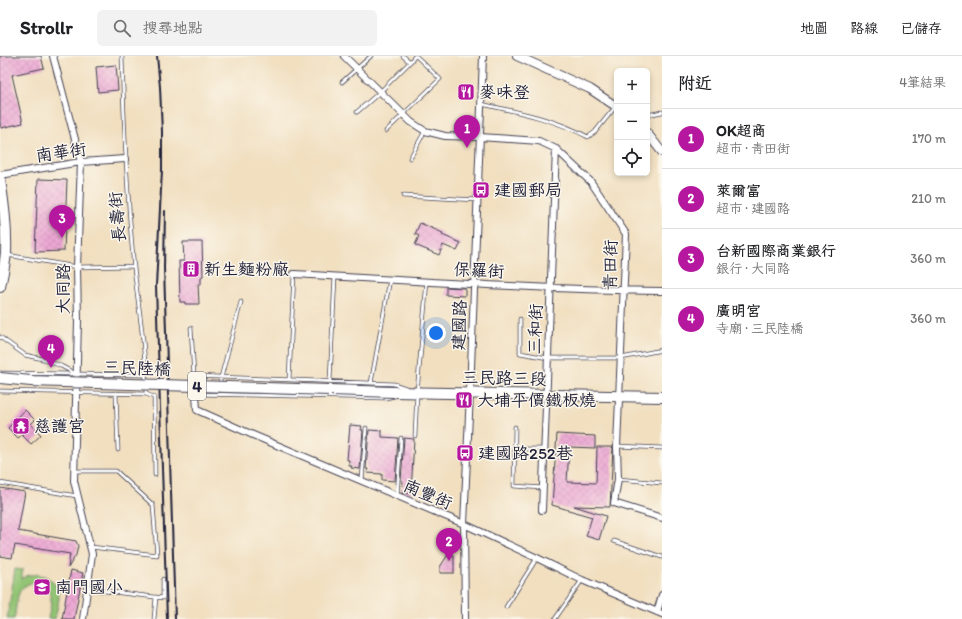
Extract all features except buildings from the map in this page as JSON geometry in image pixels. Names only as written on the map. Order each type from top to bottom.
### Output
[{"type":"main road","points":[[0,180],[5,214],[6,254],[0,287]]},
{"type":"main road","name":"三民陸橋","points":[[0,378],[31,381],[394,392]]},
{"type":"main road","name":"三民路三段","points":[[394,392],[662,397]]},
{"type":"street","name":"大同路","points":[[53,56],[81,162],[77,267],[77,375],[74,481],[84,528],[92,554],[83,619]]},
{"type":"street","name":"青田街","points":[[344,56],[411,122],[425,131],[445,136],[539,141],[556,149],[591,182],[626,234],[617,446],[618,479],[614,503],[662,518]]},
{"type":"street","name":"建國路","points":[[465,619],[464,524],[478,200],[482,56]]},
{"type":"street","points":[[517,56],[590,89],[614,105]]},
{"type":"street","points":[[650,137],[662,152]]},
{"type":"street","name":"三和街","points":[[542,510],[556,149]]},
{"type":"street","name":"南華街","points":[[0,175],[81,162],[125,159]]},
{"type":"street","name":"保羅街","points":[[294,274],[474,285],[662,291]]},
{"type":"street","name":"南豐街","points":[[196,394],[196,410],[362,482],[464,524],[582,580],[660,613]]},
{"type":"street","points":[[660,613],[662,595]]},
{"type":"lane","name":"長壽街","points":[[122,56],[125,159],[134,266],[143,332],[146,375]]},
{"type":"lane","points":[[342,82],[371,56]]},
{"type":"lane","points":[[403,56],[410,62]]},
{"type":"lane","points":[[357,112],[380,92],[415,56],[440,79],[386,131]]},
{"type":"lane","points":[[481,104],[529,114],[572,129],[588,137],[595,132],[614,108]]},
{"type":"lane","points":[[650,114],[662,112]]},
{"type":"lane","points":[[410,158],[425,131]]},
{"type":"lane","points":[[403,196],[478,200]]},
{"type":"lane","points":[[6,254],[77,267],[134,266]]},
{"type":"lane","points":[[289,380],[294,274]]},
{"type":"lane","points":[[330,382],[335,276]]},
{"type":"lane","points":[[371,383],[390,279]]},
{"type":"lane","points":[[415,436],[417,392],[427,281]]},
{"type":"lane","points":[[217,394],[220,377],[241,302]]},
{"type":"lane","points":[[520,319],[520,353],[548,358],[621,358],[662,350]]},
{"type":"lane","name":"三民路三段","points":[[191,328],[194,376],[394,384],[417,392]]},
{"type":"lane","points":[[0,336],[25,355],[43,359],[61,366],[77,375]]},
{"type":"lane","points":[[0,373],[146,375],[146,394]]},
{"type":"lane","points":[[0,391],[146,394],[154,397],[155,475]]},
{"type":"lane","name":"三民路三段","points":[[196,394],[386,398],[417,392]]},
{"type":"lane","points":[[116,393],[118,450]]},
{"type":"lane","points":[[515,427],[514,486],[543,488]]},
{"type":"lane","points":[[362,482],[366,428]]},
{"type":"lane","points":[[397,496],[401,438]]},
{"type":"lane","points":[[617,446],[662,448]]},
{"type":"lane","points":[[515,449],[545,449]]},
{"type":"lane","points":[[75,471],[116,471],[153,505],[157,555],[90,547]]},
{"type":"lane","points":[[618,479],[662,483]]},
{"type":"lane","points":[[0,483],[78,496]]},
{"type":"lane","points":[[614,540],[662,556]]},
{"type":"lane","points":[[506,607],[537,558]]},
{"type":"lane","points":[[88,589],[163,598],[163,580]]},
{"type":"lane","points":[[555,619],[582,580]]},
{"type":"lane","points":[[155,619],[156,597]]},
{"type":"green space","points":[[15,569],[23,570],[21,579],[33,574],[40,575],[51,580],[55,585],[58,590],[59,602],[55,619],[48,619],[51,600],[48,590],[41,584],[32,583],[23,587],[20,591],[14,619],[7,619]]},
{"type":"railway","points":[[157,56],[162,132],[162,170],[156,286],[167,619]]},
{"type":"railway","points":[[165,211],[164,268],[175,619]]},
{"type":"place","name":"麥味登","points":[[466,92]]},
{"type":"place","name":"OK超商","points":[[467,148]]},
{"type":"place","name":"建國郵局","points":[[481,190]]},
{"type":"place","name":"台新國際商業銀行","points":[[62,238]]},
{"type":"place","name":"新生麵粉廠","points":[[191,269]]},
{"type":"place","name":"廣明宮","points":[[51,368]]},
{"type":"place","name":"大埔平價鐵板燒","points":[[464,400]]},
{"type":"place","name":"慈護宮","points":[[21,426]]},
{"type":"place","name":"建國路252巷","points":[[465,453]]},
{"type":"place","name":"萊爾富","points":[[449,561]]},
{"type":"place","name":"南門國小","points":[[42,587]]}]
